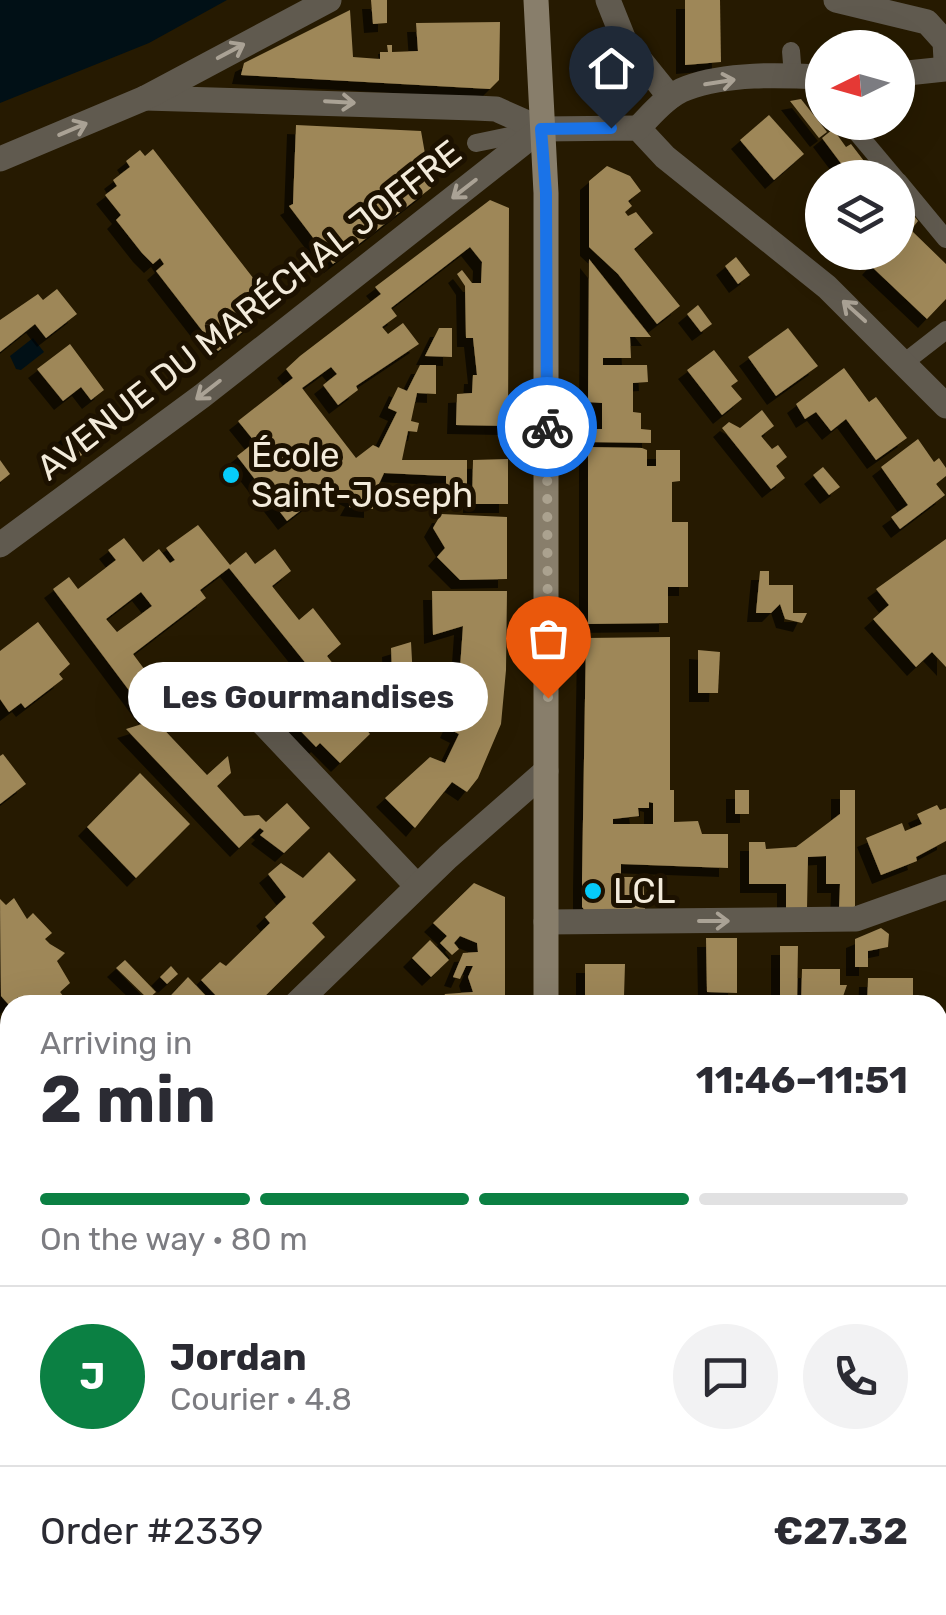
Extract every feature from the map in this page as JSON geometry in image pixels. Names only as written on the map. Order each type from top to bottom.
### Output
[{"type":"main road","points":[[536,0],[546,193],[546,995]]},
{"type":"street","points":[[0,159],[145,98],[329,0]]},
{"type":"street","points":[[608,0],[624,40],[670,97]]},
{"type":"street","points":[[836,0],[927,22],[945,42],[946,60]]},
{"type":"street","points":[[145,98],[496,109],[541,129],[638,128],[670,97],[688,87],[792,63],[805,70]]},
{"type":"street","points":[[915,72],[946,69]]},
{"type":"street","points":[[638,128],[666,157],[828,287],[946,406]]},
{"type":"street","name":"AVENUE DU MARÉCHAL JOFFRE","points":[[0,545],[202,396],[541,129]]},
{"type":"street","points":[[244,703],[417,886]]},
{"type":"street","points":[[305,995],[417,886],[546,771]]},
{"type":"street","points":[[546,922],[856,920],[946,887]]},
{"type":"lane","points":[[476,143],[541,129]]},
{"type":"lane","points":[[863,140],[880,160]]},
{"type":"lane","points":[[915,202],[946,239]]},
{"type":"lane","points":[[905,362],[946,330]]},
{"type":"shaded area","points":[[0,0],[227,0],[149,43],[0,103]]},
{"type":"shaded area","points":[[33,338],[44,352],[21,370],[16,369],[10,356]]},
{"type":"building","points":[[371,0],[387,0],[387,23],[373,24]]},
{"type":"building","points":[[685,0],[720,0],[721,62],[685,65]]},
{"type":"building","points":[[350,10],[353,57],[380,59],[380,52],[388,52],[387,45],[392,45],[392,52],[418,51],[416,23],[500,22],[499,80],[490,89],[241,75],[244,63]]},
{"type":"building","points":[[801,99],[805,104],[805,120],[790,101]]},
{"type":"building","points":[[769,115],[804,154],[774,180],[740,140]]},
{"type":"building","points":[[296,125],[421,131],[431,188],[333,264],[289,206],[293,204]]},
{"type":"building","points":[[824,140],[841,140],[846,147],[851,144],[863,160],[838,160]]},
{"type":"building","points":[[153,149],[257,283],[252,287],[266,305],[251,318],[255,322],[218,351],[156,271],[164,264],[160,258],[153,264],[142,253],[116,220],[121,215],[105,195],[117,186],[113,180],[130,167],[126,161],[140,150],[145,156]]},
{"type":"building","points":[[607,166],[630,176],[641,191],[628,201],[632,206],[625,212],[628,216],[636,212],[653,233],[634,249],[680,306],[657,324],[618,274],[589,247],[589,181]]},
{"type":"building","points":[[490,200],[509,208],[508,426],[456,425],[457,394],[472,393],[473,375],[477,375],[473,338],[466,338],[465,286],[457,274],[462,270],[472,283],[481,283],[482,262],[470,247],[391,308],[397,316],[382,327],[388,334],[403,323],[419,344],[356,386],[358,390],[338,405],[323,385],[337,374],[331,367],[302,388],[356,458],[373,445],[379,448],[397,412],[388,408],[398,387],[407,391],[420,365],[436,365],[436,394],[417,393],[411,421],[419,423],[417,432],[408,431],[402,460],[467,460],[467,486],[446,486],[446,476],[384,473],[373,497],[373,509],[349,507],[354,498],[339,491],[335,501],[322,494],[287,521],[237,456],[255,442],[238,421],[293,378],[286,369],[300,356],[381,294],[375,287]]},
{"type":"building","points":[[915,234],[946,264],[946,299],[927,319],[875,270],[915,270]]},
{"type":"building","points":[[736,257],[750,275],[738,284],[725,266]]},
{"type":"building","points":[[589,259],[651,337],[630,337],[631,358],[603,358],[603,365],[647,365],[648,382],[633,383],[633,412],[641,413],[641,429],[651,430],[651,443],[588,442],[588,429],[602,429],[602,403],[588,402]]},
{"type":"building","points":[[57,289],[77,314],[46,338],[35,324],[0,352],[0,320],[38,294],[43,300]]},
{"type":"building","points":[[698,305],[712,324],[701,332],[687,314]]},
{"type":"building","points":[[439,328],[452,328],[452,357],[425,356]]},
{"type":"building","points":[[788,328],[818,366],[776,396],[748,357]]},
{"type":"building","points":[[70,344],[104,390],[91,400],[81,387],[63,401],[37,369]]},
{"type":"building","points":[[714,350],[738,381],[731,386],[742,399],[722,415],[687,370]]},
{"type":"building","points":[[844,368],[869,402],[876,397],[907,438],[876,460],[846,419],[831,431],[816,412],[805,419],[796,404]]},
{"type":"building","points":[[762,410],[774,426],[761,436],[772,449],[778,445],[787,457],[776,466],[785,478],[771,489],[722,428],[729,422],[740,428]]},
{"type":"building","points":[[71,430],[87,451],[77,459],[61,438]]},
{"type":"building","points":[[918,439],[934,462],[939,458],[946,468],[946,476],[936,484],[945,495],[900,529],[891,517],[908,505],[881,467]]},
{"type":"building","points":[[588,447],[642,448],[647,450],[647,466],[656,466],[656,450],[680,450],[680,481],[672,482],[672,522],[688,522],[688,587],[668,587],[668,623],[588,624]]},
{"type":"building","points":[[508,459],[508,504],[472,504],[473,460]]},
{"type":"building","points":[[0,460],[10,474],[0,482]]},
{"type":"building","points":[[823,467],[840,487],[829,495],[813,475]]},
{"type":"building","points":[[441,514],[507,517],[507,579],[460,580],[437,557],[445,548],[433,528]]},
{"type":"building","points":[[198,525],[230,565],[246,552],[255,564],[275,549],[291,571],[272,586],[299,620],[313,608],[341,644],[327,656],[334,665],[312,671],[229,568],[200,590],[206,598],[133,654],[177,713],[152,721],[53,589],[69,577],[78,589],[116,560],[108,550],[124,538],[143,562],[159,549],[170,563],[175,560],[166,548]],"holes":[[[141,592],[152,606],[117,632],[106,619]]]},
{"type":"building","points":[[946,539],[946,667],[932,652],[916,667],[873,619],[889,605],[876,589]]},
{"type":"building","points":[[760,571],[769,571],[769,585],[793,585],[793,613],[807,613],[802,623],[785,619],[780,604],[771,613],[756,613]]},
{"type":"building","points":[[432,591],[507,591],[506,670],[501,724],[478,778],[467,792],[452,782],[415,828],[385,798],[430,757],[445,763],[459,734],[449,729],[455,716],[463,719],[466,708],[483,710],[485,704],[393,698],[391,648],[411,642],[413,679],[467,683],[469,668],[460,668],[463,626],[433,635]]},
{"type":"building","points":[[38,622],[70,664],[59,674],[63,679],[25,708],[21,703],[9,712],[0,699],[0,651]]},
{"type":"building","points":[[670,637],[670,790],[674,790],[674,822],[698,821],[702,834],[728,834],[728,868],[621,864],[621,877],[643,877],[645,909],[587,913],[582,907],[586,638]],"holes":[[[649,802],[653,803],[653,824],[613,824],[613,819],[639,816],[638,808],[649,808]]]},
{"type":"building","points":[[698,650],[720,652],[718,693],[698,693]]},
{"type":"building","points":[[292,663],[296,677],[249,691],[245,677]]},
{"type":"building","points":[[328,683],[370,734],[340,763],[320,743],[316,747],[290,720]]},
{"type":"building","points":[[217,694],[219,701],[197,707],[194,701]]},
{"type":"building","points":[[155,720],[207,775],[228,756],[231,773],[217,786],[244,816],[259,815],[266,822],[287,803],[310,828],[284,853],[260,835],[264,831],[260,828],[239,848],[126,729]]},
{"type":"building","points":[[3,754],[26,784],[0,804],[0,756]]},
{"type":"building","points":[[140,773],[190,824],[136,878],[87,827]]},
{"type":"building","points":[[735,790],[749,790],[749,814],[735,814]]},
{"type":"building","points":[[840,790],[855,790],[855,909],[839,909],[840,884],[826,884],[826,856],[808,857],[807,909],[786,909],[786,884],[749,884],[749,842],[765,842],[766,849],[796,847],[840,814]]},
{"type":"building","points":[[937,805],[940,810],[946,808],[946,841],[916,857],[917,861],[881,875],[866,838],[902,823],[905,831],[922,824],[917,814]]},
{"type":"building","points":[[329,852],[356,880],[312,923],[325,937],[266,995],[215,995],[201,980],[220,962],[226,966],[270,923],[265,917],[286,897],[268,874],[281,863],[303,878]]},
{"type":"building","points":[[474,883],[505,897],[505,995],[445,995],[473,992],[468,977],[473,966],[466,966],[460,979],[453,977],[463,953],[478,952],[477,943],[460,936],[454,943],[459,949],[452,955],[440,943],[447,936],[433,923]]},
{"type":"building","points":[[14,898],[27,919],[33,913],[52,933],[45,939],[65,953],[57,961],[70,983],[60,992],[62,995],[1,995],[0,899],[6,905]]},
{"type":"building","points":[[881,928],[889,934],[888,947],[868,951],[868,967],[855,967],[855,939]]},
{"type":"building","points":[[706,938],[737,938],[737,993],[707,992]]},
{"type":"building","points":[[430,940],[449,960],[431,977],[412,958]]},
{"type":"building","points":[[780,946],[798,946],[797,995],[780,995]]},
{"type":"building","points":[[125,960],[156,992],[144,995],[116,968]]},
{"type":"building","points":[[585,964],[625,964],[624,995],[585,995]]},
{"type":"building","points":[[171,966],[178,974],[167,984],[160,977]]},
{"type":"building","points":[[802,969],[840,969],[840,985],[847,985],[844,995],[801,995]]},
{"type":"building","points":[[188,977],[205,995],[171,995]]},
{"type":"building","points":[[868,978],[913,978],[913,995],[867,995]]},
{"type":"way so far","points":[[547,427],[548,698]]},
{"type":"place","name":"École Saint-Joseph","points":[[231,475]]},
{"type":"place","name":"Les Gourmandises","points":[[548,698]]},
{"type":"place","name":"LCL","points":[[593,891]]},
{"type":"route","points":[[547,427],[546,193],[541,129],[611,128]]}]
